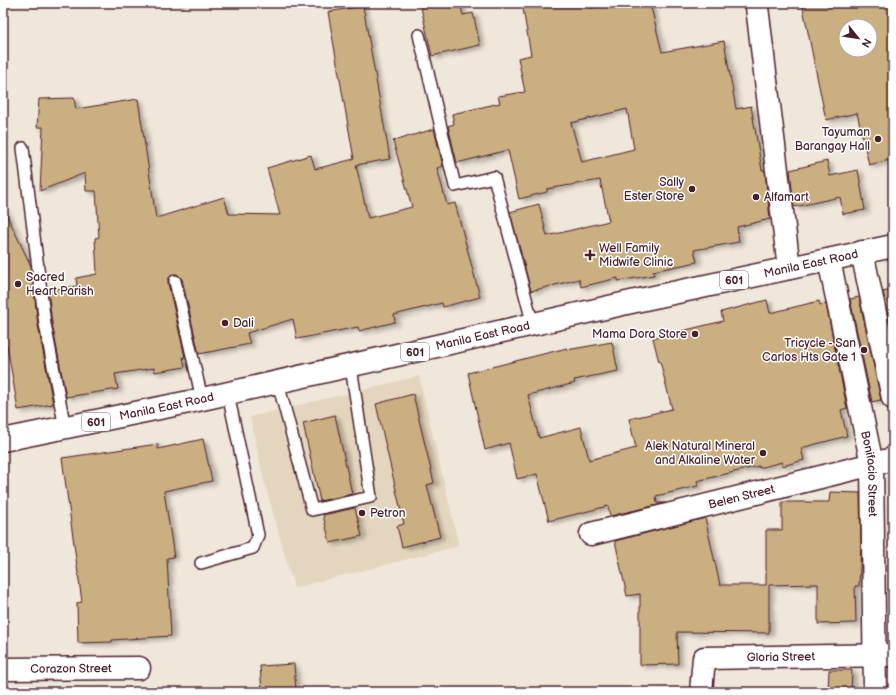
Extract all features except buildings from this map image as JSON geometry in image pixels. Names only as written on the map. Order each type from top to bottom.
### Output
[{"type":"street","points":[[757,7],[789,268]]},
{"type":"street","name":"Manila East Road","points":[[3,440],[228,394],[640,300],[893,246]]},
{"type":"street","points":[[862,252],[893,398]]},
{"type":"street","name":"Bonifacio Street","points":[[829,260],[872,464],[884,655],[875,692]]},
{"type":"street","name":"Belen Street","points":[[591,534],[893,460]]},
{"type":"street","name":"Gloria Street","points":[[701,692],[704,658],[884,655]]},
{"type":"street","name":"Corazon Street","points":[[3,669],[139,668]]},
{"type":"lane","points":[[419,35],[454,186],[494,177],[532,325]]},
{"type":"lane","points":[[23,148],[45,324],[65,428]]},
{"type":"lane","points":[[175,281],[202,399]]},
{"type":"lane","points":[[278,383],[312,510],[371,497],[351,367]]},
{"type":"lane","points":[[201,563],[253,548],[258,535],[228,394]]},
{"type":"shaded area","name":"Petron","points":[[419,376],[459,546],[294,588],[264,481],[250,417]]},
{"type":"place","name":"Tayuman Barangay Hall","points":[[878,139]]},
{"type":"place","name":"Sally Ester Store","points":[[692,189]]},
{"type":"place","name":"Alfamart","points":[[756,197]]},
{"type":"place","name":"Well Family Midwife Clinic","points":[[590,255]]},
{"type":"place","name":"Sacred Heart Parish","points":[[18,284]]},
{"type":"place","name":"Dali","points":[[225,323]]},
{"type":"place","name":"Mama Dora Store","points":[[695,334]]},
{"type":"place","name":"Tricycle - San Carlos Hts Gate 1","points":[[864,350]]},
{"type":"place","name":"Alek Natural Mineral and Alkaline Water","points":[[763,453]]},
{"type":"place","name":"Petron","points":[[362,513]]}]
